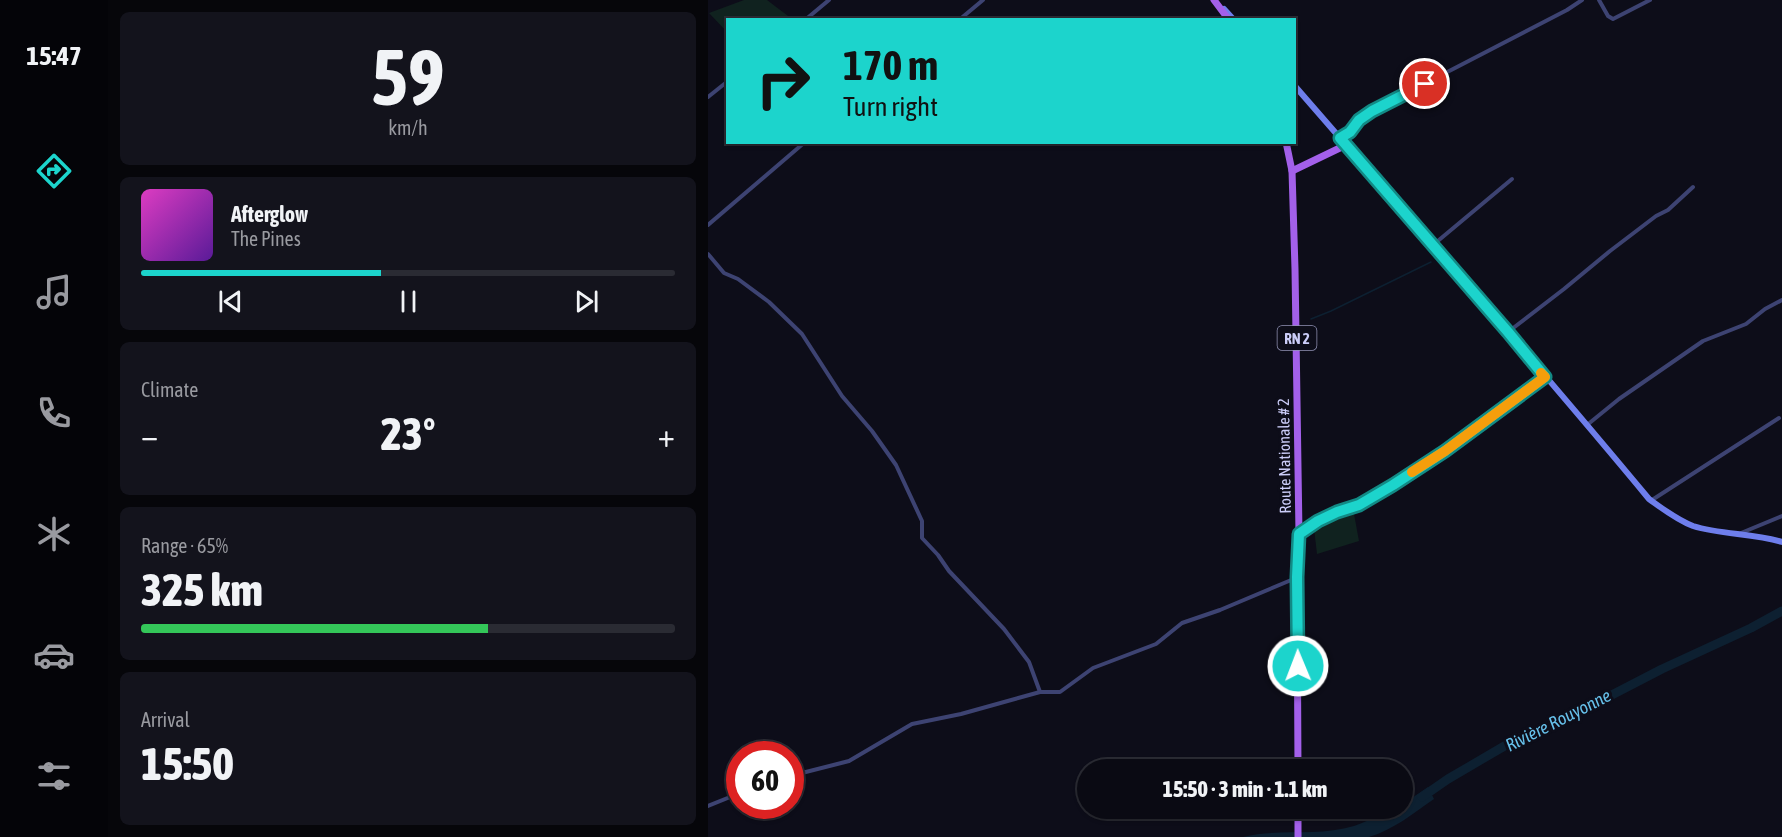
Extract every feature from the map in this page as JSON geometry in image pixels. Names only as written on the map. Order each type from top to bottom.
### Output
[{"type":"main road","points":[[1214,0],[1228,18]]},
{"type":"main road","points":[[1214,0],[1232,18]]},
{"type":"main road","points":[[1296,87],[1651,501],[1692,525],[1719,532],[1741,533],[1782,542]]},
{"type":"main road","name":"Route Nationale # 2","points":[[1286,144],[1292,171],[1296,293],[1299,534],[1298,759]]},
{"type":"main road","points":[[1292,171],[1346,145]]},
{"type":"main road","points":[[1297,819],[1298,837]]},
{"type":"street","points":[[807,18],[829,0]]},
{"type":"street","points":[[961,18],[983,0]]},
{"type":"street","points":[[1340,138],[1350,132],[1359,120],[1372,111],[1567,10],[1582,0]]},
{"type":"street","points":[[1599,0],[1608,16],[1613,19],[1650,0]]},
{"type":"street","points":[[708,98],[726,83]]},
{"type":"street","points":[[708,225],[803,144]]},
{"type":"street","points":[[1433,245],[1512,179]]},
{"type":"street","points":[[1508,332],[1656,216],[1668,210],[1693,187]]},
{"type":"street","points":[[708,254],[724,273],[738,279],[769,302],[802,334],[842,396],[872,431],[896,465],[922,521],[922,538],[949,571],[1004,629],[1029,662],[1040,692]]},
{"type":"street","points":[[1586,425],[1619,399],[1703,341],[1746,324],[1765,309],[1782,300]]},
{"type":"street","points":[[1299,534],[1318,521],[1359,505],[1393,485],[1445,451],[1545,377]]},
{"type":"street","points":[[1651,501],[1779,418]]},
{"type":"street","points":[[1741,533],[1782,516]]},
{"type":"street","points":[[804,772],[849,761],[912,724],[961,714],[1040,692],[1060,692],[1093,668],[1156,644],[1182,623],[1220,610],[1297,577]]},
{"type":"street","points":[[708,806],[726,799]]},
{"type":"green space","points":[[744,0],[767,0],[791,18],[726,18],[726,31],[709,13]]},
{"type":"green space","points":[[1354,514],[1359,541],[1317,554],[1314,528]]},
{"type":"water","points":[[1428,787],[1434,799],[1413,814],[1413,797]]},
{"type":"water","points":[[1371,819],[1405,819],[1369,837],[1243,837],[1270,833],[1327,831],[1354,826]]},
{"type":"waterway","points":[[1311,319],[1431,262]]},
{"type":"waterway","name":"Rivière Rouyonne","points":[[1422,797],[1513,741],[1575,714],[1782,611]]},
{"type":"slow traffic","points":[[1412,472],[1445,451],[1545,377],[1541,373]]},
{"type":"route","points":[[1298,666],[1299,534],[1310,525],[1337,512],[1359,505],[1393,485],[1445,451],[1545,377],[1340,138],[1350,132],[1359,120],[1372,111],[1425,84]]}]
